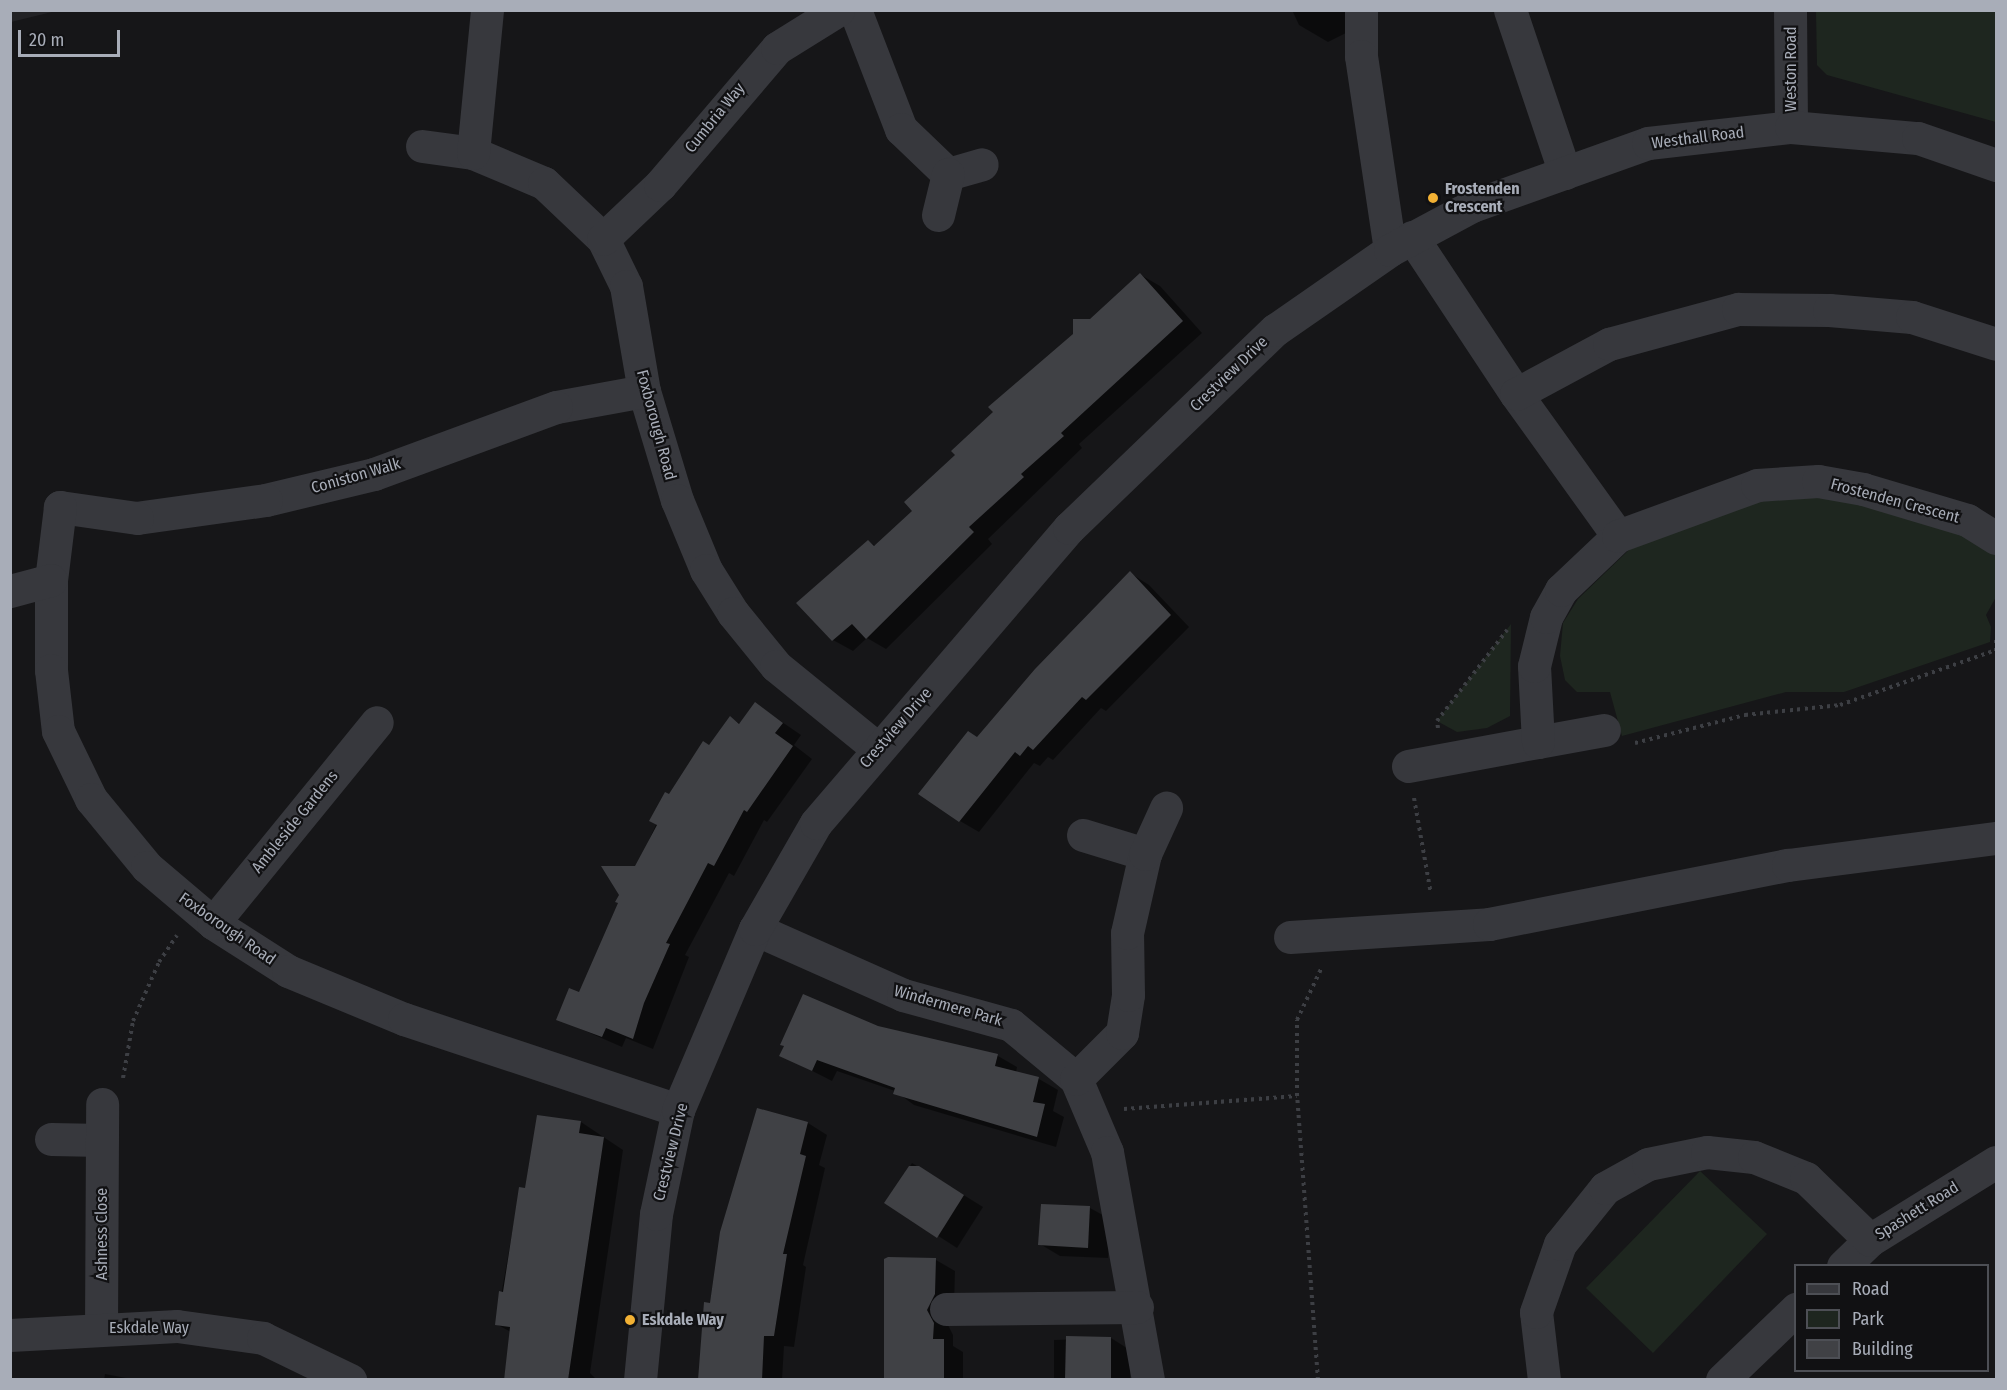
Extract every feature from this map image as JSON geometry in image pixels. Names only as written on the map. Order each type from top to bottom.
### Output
[{"type":"street","points":[[473,153],[487,10]]},
{"type":"street","name":"Cumbria Way","points":[[603,239],[660,185],[777,48],[838,10]]},
{"type":"street","points":[[855,10],[902,129],[948,174]]},
{"type":"street","points":[[1361,10],[1361,56],[1401,244],[1516,394],[1618,536]]},
{"type":"street","points":[[1509,10],[1565,173]]},
{"type":"street","name":"Weston Road","points":[[1790,10],[1791,127]]},
{"type":"street","name":"Westhall Road","points":[[1401,244],[1472,206],[1648,143],[1791,127],[1918,138],[1996,165]]},
{"type":"street","name":"Foxborough Road","points":[[422,146],[473,153],[544,183],[603,239],[626,286],[644,391],[677,500],[706,570],[733,614],[776,666],[878,749]]},
{"type":"street","points":[[948,174],[982,164]]},
{"type":"street","points":[[938,215],[948,174]]},
{"type":"street","name":"Crestview Drive","points":[[640,1380],[656,1214],[678,1110],[755,929],[816,823],[1069,528],[1275,330],[1401,244]]},
{"type":"street","points":[[1516,394],[1609,344],[1738,309],[1829,309],[1912,317],[1996,344]]},
{"type":"street","name":"Coniston Walk","points":[[60,507],[138,518],[266,500],[374,474],[556,407],[644,391]]},
{"type":"street","name":"Frostenden Crescent","points":[[1538,742],[1534,666],[1546,617],[1561,590],[1618,536],[1757,485],[1818,481],[1863,489],[1967,520],[1996,538]]},
{"type":"street","name":"Foxborough Road","points":[[60,507],[51,580],[51,670],[58,730],[91,799],[147,867],[203,916],[288,971],[404,1019],[678,1110]]},
{"type":"street","points":[[10,591],[51,580]]},
{"type":"street","name":"Ambleside Gardens","points":[[203,916],[377,722]]},
{"type":"street","points":[[1408,766],[1604,730]]},
{"type":"street","points":[[1076,1079],[1122,1033],[1128,995],[1127,933],[1145,854],[1166,808]]},
{"type":"street","points":[[1083,835],[1145,854]]},
{"type":"street","points":[[1290,937],[1489,924],[1788,865],[1996,838]]},
{"type":"street","name":"Windermere Park","points":[[755,929],[903,995],[1011,1025],[1076,1079],[1107,1152],[1137,1307],[1148,1380]]},
{"type":"street","name":"Ashness Close","points":[[101,1328],[102,1104]]},
{"type":"street","points":[[51,1139],[102,1140]]},
{"type":"street","points":[[1544,1380],[1536,1312],[1560,1244],[1605,1188],[1648,1164],[1707,1152],[1754,1157],[1806,1178],[1870,1240]]},
{"type":"street","name":"Spashett Road","points":[[1845,1264],[1870,1240],[1996,1162]]},
{"type":"street","points":[[946,1309],[1137,1307]]},
{"type":"street","points":[[1731,1376],[1794,1311]]},
{"type":"street","name":"Eskdale Way","points":[[10,1335],[101,1328],[177,1326],[263,1338],[337,1376]]},
{"type":"path","points":[[1443,759],[1437,721],[1521,612],[1546,617]]},
{"type":"path","points":[[1604,730],[1613,749],[1744,715],[1840,705],[1996,651],[1996,640]]},
{"type":"path","points":[[1408,766],[1437,928]]},
{"type":"path","points":[[102,1104],[120,1098],[133,1021],[159,962],[203,916]]},
{"type":"path","points":[[1318,1380],[1297,1096],[1297,1020],[1325,961],[1329,934]]},
{"type":"path","points":[[1090,1112],[1297,1096]]},
{"type":"shaded area","points":[[11,10],[56,10],[56,11],[11,22]]},
{"type":"green space","points":[[1816,11],[1996,11],[1996,122],[1827,75],[1817,65]]},
{"type":"green space","points":[[1817,489],[1931,517],[1996,553],[1996,597],[1986,615],[1991,627],[1990,642],[1844,692],[1786,692],[1622,736],[1610,692],[1577,692],[1565,680],[1560,656],[1563,623],[1578,599],[1633,546],[1740,499]]},
{"type":"green space","points":[[1511,624],[1510,716],[1487,728],[1457,732],[1437,721]]},
{"type":"green space","points":[[1700,1171],[1767,1234],[1653,1353],[1586,1288]]},
{"type":"building","points":[[1140,273],[1183,321],[1061,433],[1064,436],[1021,474],[1024,477],[969,527],[974,532],[866,639],[852,624],[832,641],[796,603],[868,540],[874,546],[912,511],[904,502],[955,455],[951,451],[993,412],[988,407],[1073,334],[1073,319],[1090,319]]},
{"type":"building","points":[[1130,571],[1171,615],[1086,700],[1082,697],[1033,750],[1028,746],[1020,756],[1015,752],[959,822],[918,794],[968,731],[977,737],[1035,669]]},
{"type":"building","points":[[755,702],[783,723],[775,733],[793,746],[747,812],[744,810],[714,866],[708,863],[666,943],[670,944],[644,1003],[633,1039],[606,1028],[602,1037],[556,1020],[569,988],[579,992],[618,903],[615,902],[619,895],[601,866],[635,866],[657,825],[649,821],[665,792],[669,794],[703,741],[709,745],[730,716],[739,724]]},
{"type":"building","points":[[803,994],[878,1026],[998,1054],[995,1066],[1039,1077],[1033,1102],[1045,1104],[1037,1137],[893,1094],[895,1088],[817,1060],[812,1071],[779,1056],[784,1046],[780,1045]]},
{"type":"building","points":[[757,1108],[808,1122],[800,1154],[806,1156],[783,1254],[787,1254],[774,1336],[764,1336],[762,1380],[698,1380],[704,1302],[710,1303],[720,1232]]},
{"type":"building","points":[[537,1115],[581,1121],[579,1133],[604,1137],[568,1380],[504,1380],[510,1327],[495,1325],[499,1291],[503,1292],[519,1187],[525,1188]]},
{"type":"building","points":[[909,1166],[919,1166],[964,1195],[937,1238],[884,1203]]},
{"type":"building","points":[[1041,1204],[1090,1206],[1088,1248],[1038,1245]]},
{"type":"building","points":[[888,1257],[936,1258],[935,1294],[927,1310],[934,1323],[933,1339],[944,1339],[944,1379],[884,1380],[884,1259]]},
{"type":"building","points":[[1066,1336],[1111,1337],[1111,1380],[1065,1380]]},
{"type":"place","name":"Frostenden Crescent","points":[[1433,198]]},
{"type":"place","name":"Eskdale Way","points":[[630,1320]]}]
